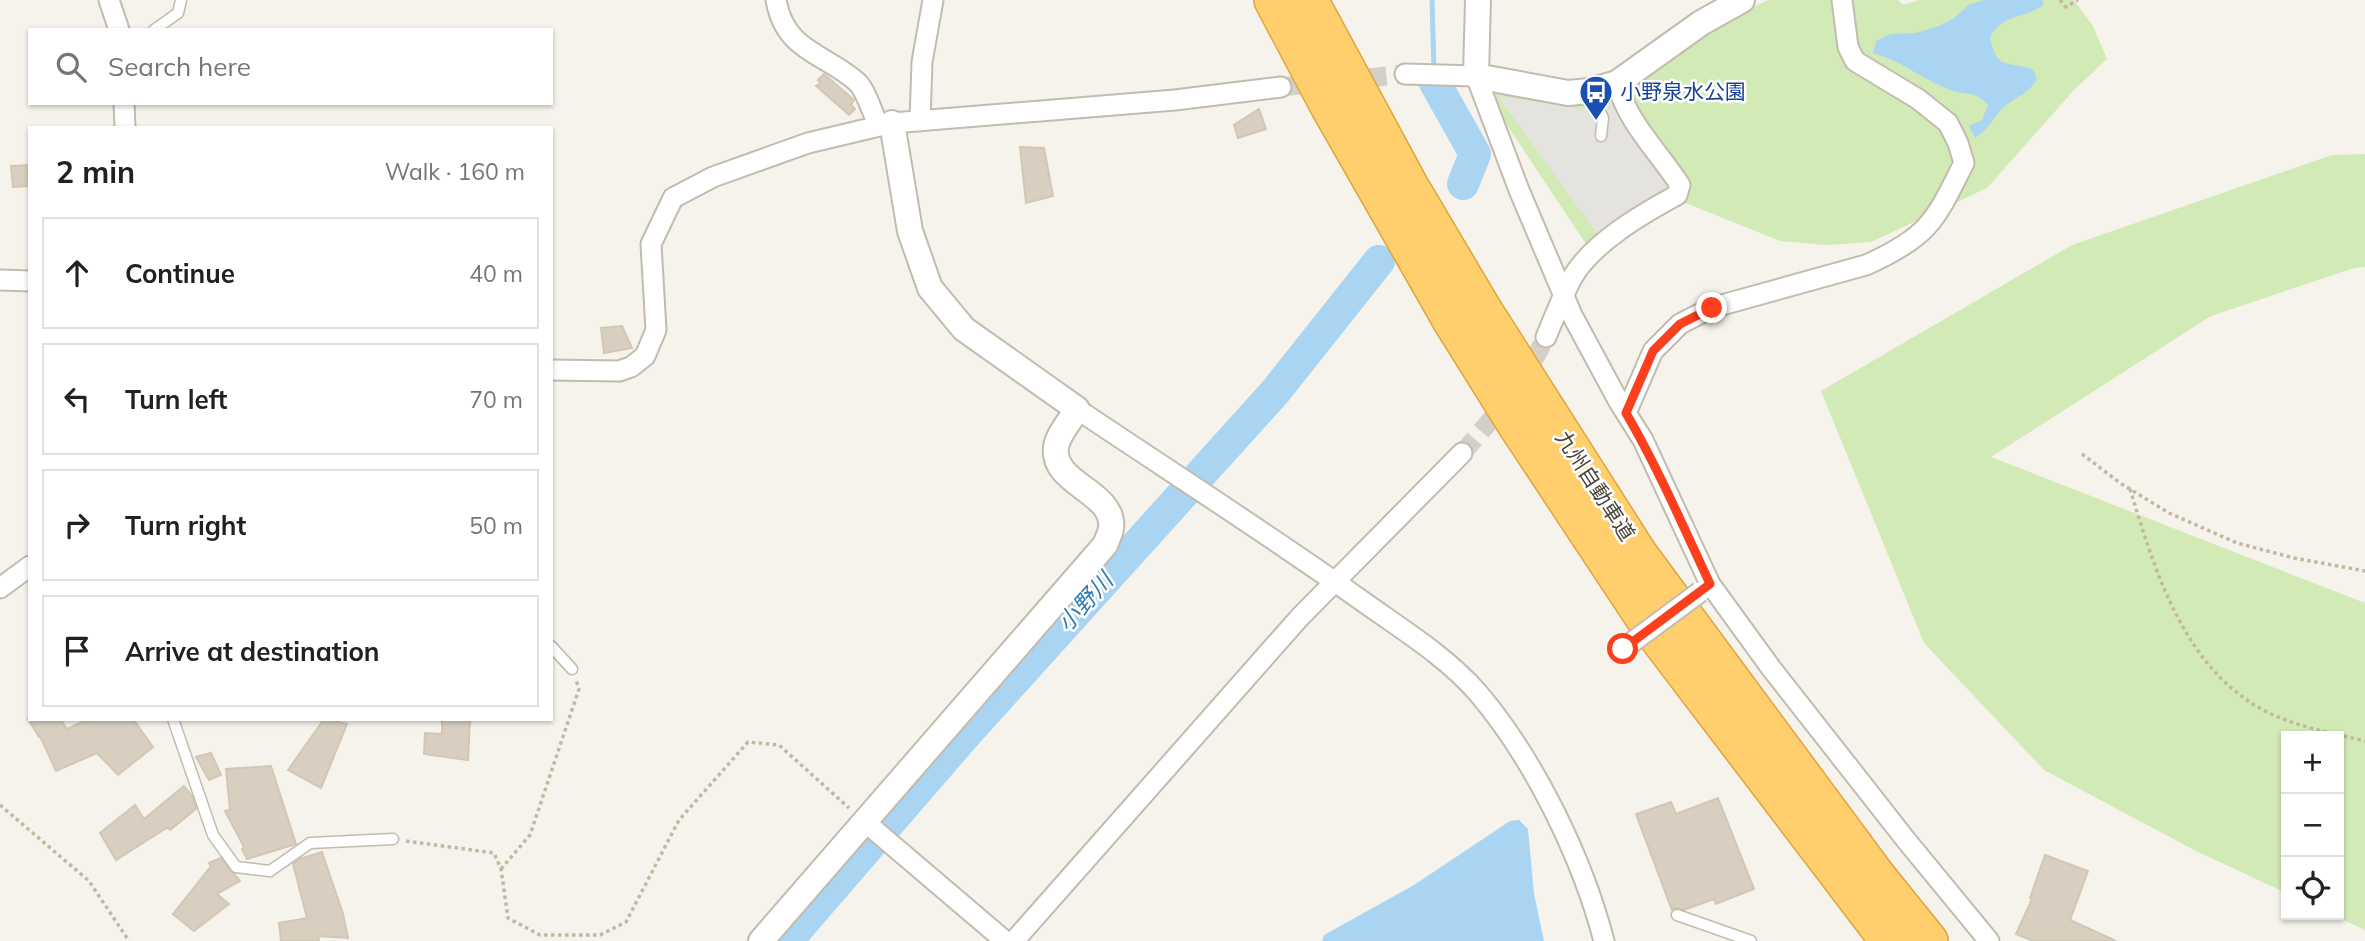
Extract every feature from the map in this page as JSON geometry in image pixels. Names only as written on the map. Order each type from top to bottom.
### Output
[{"type":"highway","name":"九州自動車道","points":[[1273,0],[1335,117],[1446,311],[1524,436],[1653,631],[1889,941]]},
{"type":"highway","name":"九州自動車道","points":[[1309,0],[1410,187],[1483,310],[1639,555],[1875,874],[1929,941]]},
{"type":"street","points":[[109,0],[118,28]]},
{"type":"street","points":[[776,0],[790,36],[859,83],[885,125],[910,231],[930,288],[964,329],[1077,409],[1335,581],[1433,652],[1476,691],[1504,728],[1545,796],[1578,862],[1597,913],[1604,941]]},
{"type":"street","points":[[920,121],[922,62],[933,0]]},
{"type":"street","points":[[1478,0],[1466,75],[1564,296],[1665,484],[1705,588],[1989,941]]},
{"type":"street","points":[[1405,74],[1466,75],[1568,93],[1590,91],[1617,83],[1701,23],[1742,0]]},
{"type":"street","points":[[1626,413],[1653,351],[1680,324],[1712,308],[1866,265],[1887,256],[1926,227],[1964,163],[1948,123],[1918,99],[1855,61],[1848,47],[1842,0]]},
{"type":"street","points":[[1546,338],[1573,276],[1616,231],[1677,195],[1680,185],[1630,117],[1617,83]]},
{"type":"street","points":[[553,370],[619,371],[631,367],[645,356],[656,330],[651,244],[673,198],[713,177],[808,143],[885,125],[1175,100],[1281,87]]},
{"type":"street","points":[[124,105],[125,126]]},
{"type":"street","points":[[0,281],[28,281]]},
{"type":"street","points":[[761,941],[868,825],[1105,545],[1111,529],[1110,515],[1104,505],[1064,470],[1057,458],[1056,447],[1077,409]]},
{"type":"street","points":[[1014,941],[1300,617],[1462,453]]},
{"type":"street","points":[[0,588],[28,567]]},
{"type":"street","points":[[1623,649],[1705,588]]},
{"type":"street","points":[[868,825],[1005,941]]},
{"type":"lane","points":[[157,28],[178,13],[181,0]]},
{"type":"lane","points":[[1590,91],[1603,118],[1601,136]]},
{"type":"lane","points":[[553,648],[572,669]]},
{"type":"lane","points":[[174,721],[213,835],[236,867],[270,872],[310,843],[393,839]]},
{"type":"lane","points":[[1677,915],[1751,941]]},
{"type":"path","points":[[2060,0],[2066,7],[2077,0]]},
{"type":"path","points":[[2082,454],[2169,513],[2237,543],[2294,558],[2365,571]]},
{"type":"path","points":[[2130,489],[2152,560],[2188,635],[2210,666],[2236,692],[2267,712],[2301,726],[2365,741]]},
{"type":"path","points":[[501,870],[530,835],[579,689],[572,669]]},
{"type":"path","points":[[393,839],[494,853],[501,870],[508,918],[540,935],[600,935],[626,922],[679,820],[748,743],[779,745],[868,825]]},
{"type":"path","points":[[0,805],[89,881],[129,941]]},
{"type":"green space","points":[[1768,0],[1898,0],[1903,5],[1919,0],[2074,0],[2093,26],[2107,59],[2074,90],[1987,188],[1871,242],[1827,245],[1780,241],[1683,202],[1592,253],[1481,86],[1576,102],[1681,50]]},
{"type":"green space","points":[[2365,154],[2365,267],[2354,268],[2211,316],[1991,457],[2365,603],[2365,930],[2344,920],[2344,731],[2281,731],[2281,891],[2194,850],[2044,770],[1924,643],[1821,391],[2072,245],[2332,155]]},
{"type":"shaded area","points":[[1498,96],[1582,109],[1613,96],[1673,186],[1598,235]]},
{"type":"water","points":[[1984,0],[2042,0],[2044,5],[2001,24],[1990,37],[1999,60],[2032,69],[2037,78],[2027,91],[2003,108],[1975,138],[1969,126],[1982,120],[1988,105],[1983,100],[1948,89],[1873,53],[1876,41],[1891,34],[1916,33],[1940,26],[1970,4]]},
{"type":"water","points":[[1519,820],[1528,829],[1534,894],[1544,941],[1322,941],[1324,935],[1414,885],[1510,821]]},
{"type":"building","points":[[824,74],[854,100],[851,105],[855,109],[849,115],[816,86],[821,83],[818,80]]},
{"type":"building","points":[[1259,109],[1266,129],[1238,138],[1234,125]]},
{"type":"building","points":[[1020,147],[1044,148],[1053,196],[1026,203]]},
{"type":"building","points":[[28,165],[28,186],[13,187],[11,166]]},
{"type":"building","points":[[622,326],[632,348],[604,353],[601,328]]},
{"type":"building","points":[[29,721],[61,721],[67,729],[84,721],[134,721],[153,747],[118,775],[97,753],[56,771]]},
{"type":"building","points":[[323,721],[347,724],[321,788],[288,770]]},
{"type":"building","points":[[442,721],[470,721],[468,760],[424,754],[425,733],[442,734]]},
{"type":"building","points":[[211,753],[221,775],[209,780],[196,757]]},
{"type":"building","points":[[271,766],[296,844],[247,859],[242,849],[244,847],[225,811],[230,810],[226,769]]},
{"type":"building","points":[[184,786],[192,796],[196,809],[170,830],[168,827],[116,860],[100,833],[135,805],[144,819]]},
{"type":"building","points":[[1718,798],[1754,889],[1716,904],[1714,899],[1684,910],[1672,910],[1636,814],[1671,802],[1676,814]]},
{"type":"building","points":[[322,852],[343,914],[348,938],[318,936],[319,941],[281,941],[279,923],[307,918],[293,864]]},
{"type":"building","points":[[2045,855],[2088,871],[2070,920],[2116,941],[2033,941],[2016,934],[2032,899],[2030,898]]},
{"type":"building","points":[[221,858],[240,881],[217,894],[229,904],[194,931],[173,914],[211,866],[209,863]]},
{"type":"waterway","points":[[1432,0],[1434,70]]},
{"type":"waterway","name":"小野川","points":[[1434,81],[1475,154],[1463,184]]},
{"type":"waterway","name":"小野川","points":[[787,941],[966,734],[1275,392],[1379,261]]},
{"type":"tunnel","points":[[1281,87],[1405,74]]},
{"type":"tunnel","points":[[1462,453],[1508,398],[1546,337]]},
{"type":"place","name":"小野泉水公園","points":[[1596,122]]},
{"type":"route","points":[[1623,649],[1710,584],[1665,484],[1626,413],[1653,351],[1680,324],[1712,308]]}]
